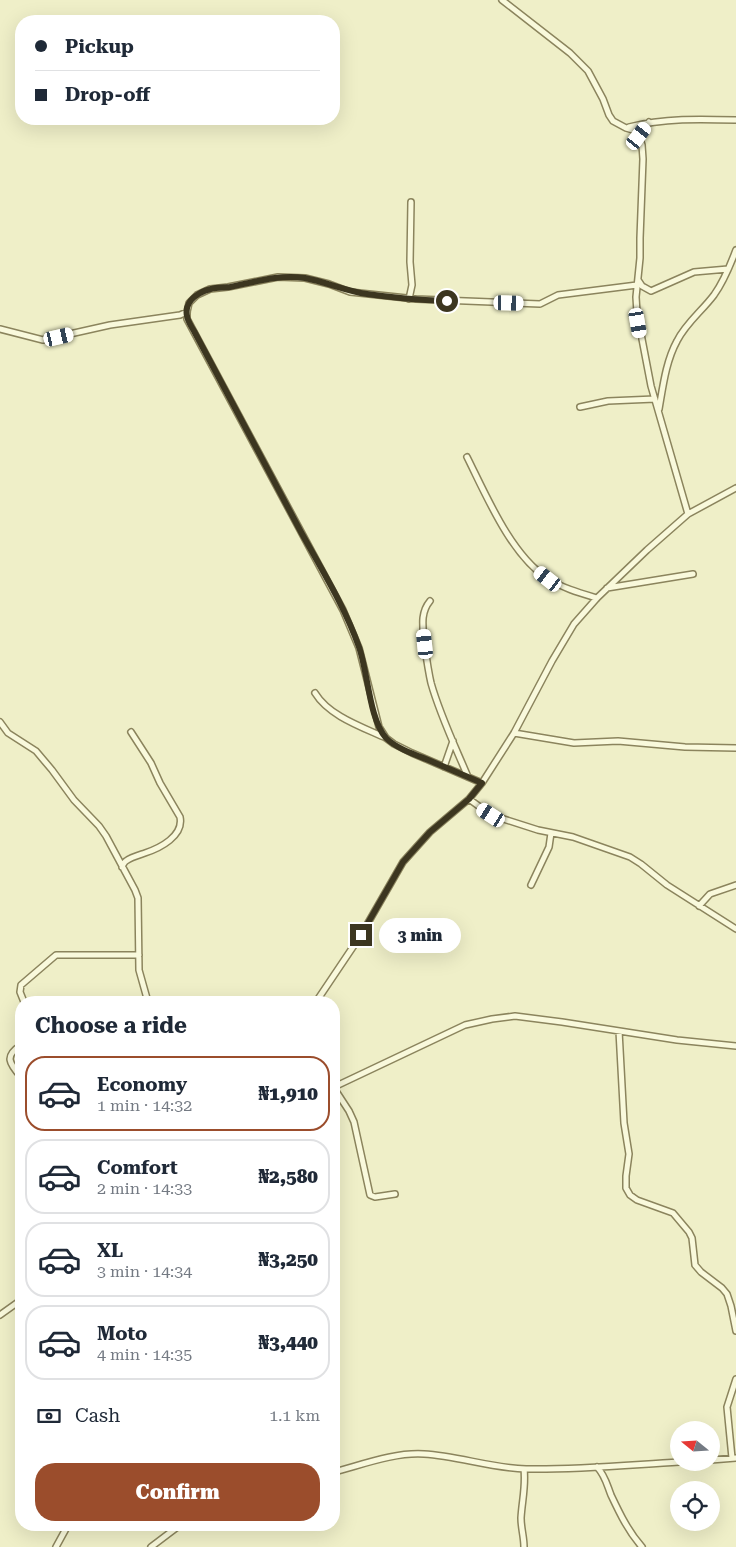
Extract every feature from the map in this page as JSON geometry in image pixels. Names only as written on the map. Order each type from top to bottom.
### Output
[{"type":"street","points":[[502,0],[570,53],[588,71],[603,99],[608,115],[613,121],[633,130],[639,136],[643,159],[636,313],[658,412],[688,514]]},
{"type":"street","points":[[626,128],[649,122],[702,119],[736,120]]},
{"type":"street","points":[[639,136],[649,122]]},
{"type":"street","points":[[409,299],[412,285],[410,262],[411,202]]},
{"type":"street","points":[[658,412],[669,358],[677,340],[690,322],[713,297],[725,279],[736,250]]},
{"type":"street","points":[[637,279],[642,286],[651,291],[694,272],[728,269]]},
{"type":"street","points":[[386,738],[375,717],[366,670],[343,610],[194,331],[188,319],[189,303],[197,295],[210,289],[278,277],[305,278],[350,292],[409,299],[540,304],[558,295],[637,286]]},
{"type":"street","points":[[0,329],[43,340],[110,326],[180,315],[187,312]]},
{"type":"street","points":[[580,407],[608,402],[655,399]]},
{"type":"street","points":[[466,457],[500,524],[535,569],[554,582],[597,598]]},
{"type":"street","points":[[320,996],[361,935],[403,862],[430,832],[469,799],[482,783],[514,733],[574,624],[607,588],[688,514],[736,488]]},
{"type":"street","points":[[607,588],[693,574]]},
{"type":"street","points":[[430,601],[425,607],[423,615],[427,662],[432,685],[468,777]]},
{"type":"street","points":[[315,693],[329,710],[406,750],[482,783]]},
{"type":"street","points":[[0,722],[8,732],[36,751],[74,800],[99,826],[135,890],[138,898],[139,970],[146,996]]},
{"type":"street","points":[[122,867],[126,861],[148,852],[178,834],[182,824],[151,763],[131,732]]},
{"type":"street","points":[[514,733],[574,743],[618,741],[685,747],[736,748]]},
{"type":"street","points":[[444,767],[453,740]]},
{"type":"street","points":[[469,799],[491,815],[538,830],[573,837],[630,858],[641,864],[667,885],[736,929]]},
{"type":"street","points":[[531,885],[549,846],[551,833]]},
{"type":"street","points":[[700,906],[710,894],[736,885]]},
{"type":"street","points":[[22,996],[21,985],[56,955],[139,955]]},
{"type":"street","points":[[340,1085],[457,1028],[492,1019],[515,1016],[677,1040],[736,1046]]},
{"type":"street","points":[[620,1031],[624,1123],[629,1154],[626,1188],[630,1195],[637,1200],[673,1213],[689,1232],[692,1238],[695,1265],[727,1294],[736,1331]]},
{"type":"street","points":[[15,1049],[12,1051],[10,1058],[15,1069]]},
{"type":"street","points":[[340,1097],[354,1122],[370,1195],[375,1197],[395,1194]]},
{"type":"street","points":[[0,1315],[15,1304]]},
{"type":"street","points":[[720,1459],[734,1458],[727,1408],[736,1379]]},
{"type":"street","points":[[340,1470],[379,1460],[422,1454],[524,1469],[670,1462]]},
{"type":"street","points":[[604,1475],[607,1466]]},
{"type":"street","points":[[597,1467],[604,1475],[624,1524],[642,1547]]},
{"type":"street","points":[[524,1469],[526,1483],[521,1519],[524,1547]]},
{"type":"street","points":[[56,1547],[65,1531]]},
{"type":"street","points":[[151,1547],[172,1531]]},
{"type":"route","points":[[361,935],[403,862],[430,832],[469,799],[482,783],[394,744],[386,738],[379,727],[375,717],[366,670],[343,610],[194,331],[187,312],[189,303],[197,295],[210,289],[278,277],[305,278],[350,292],[447,301]]}]
